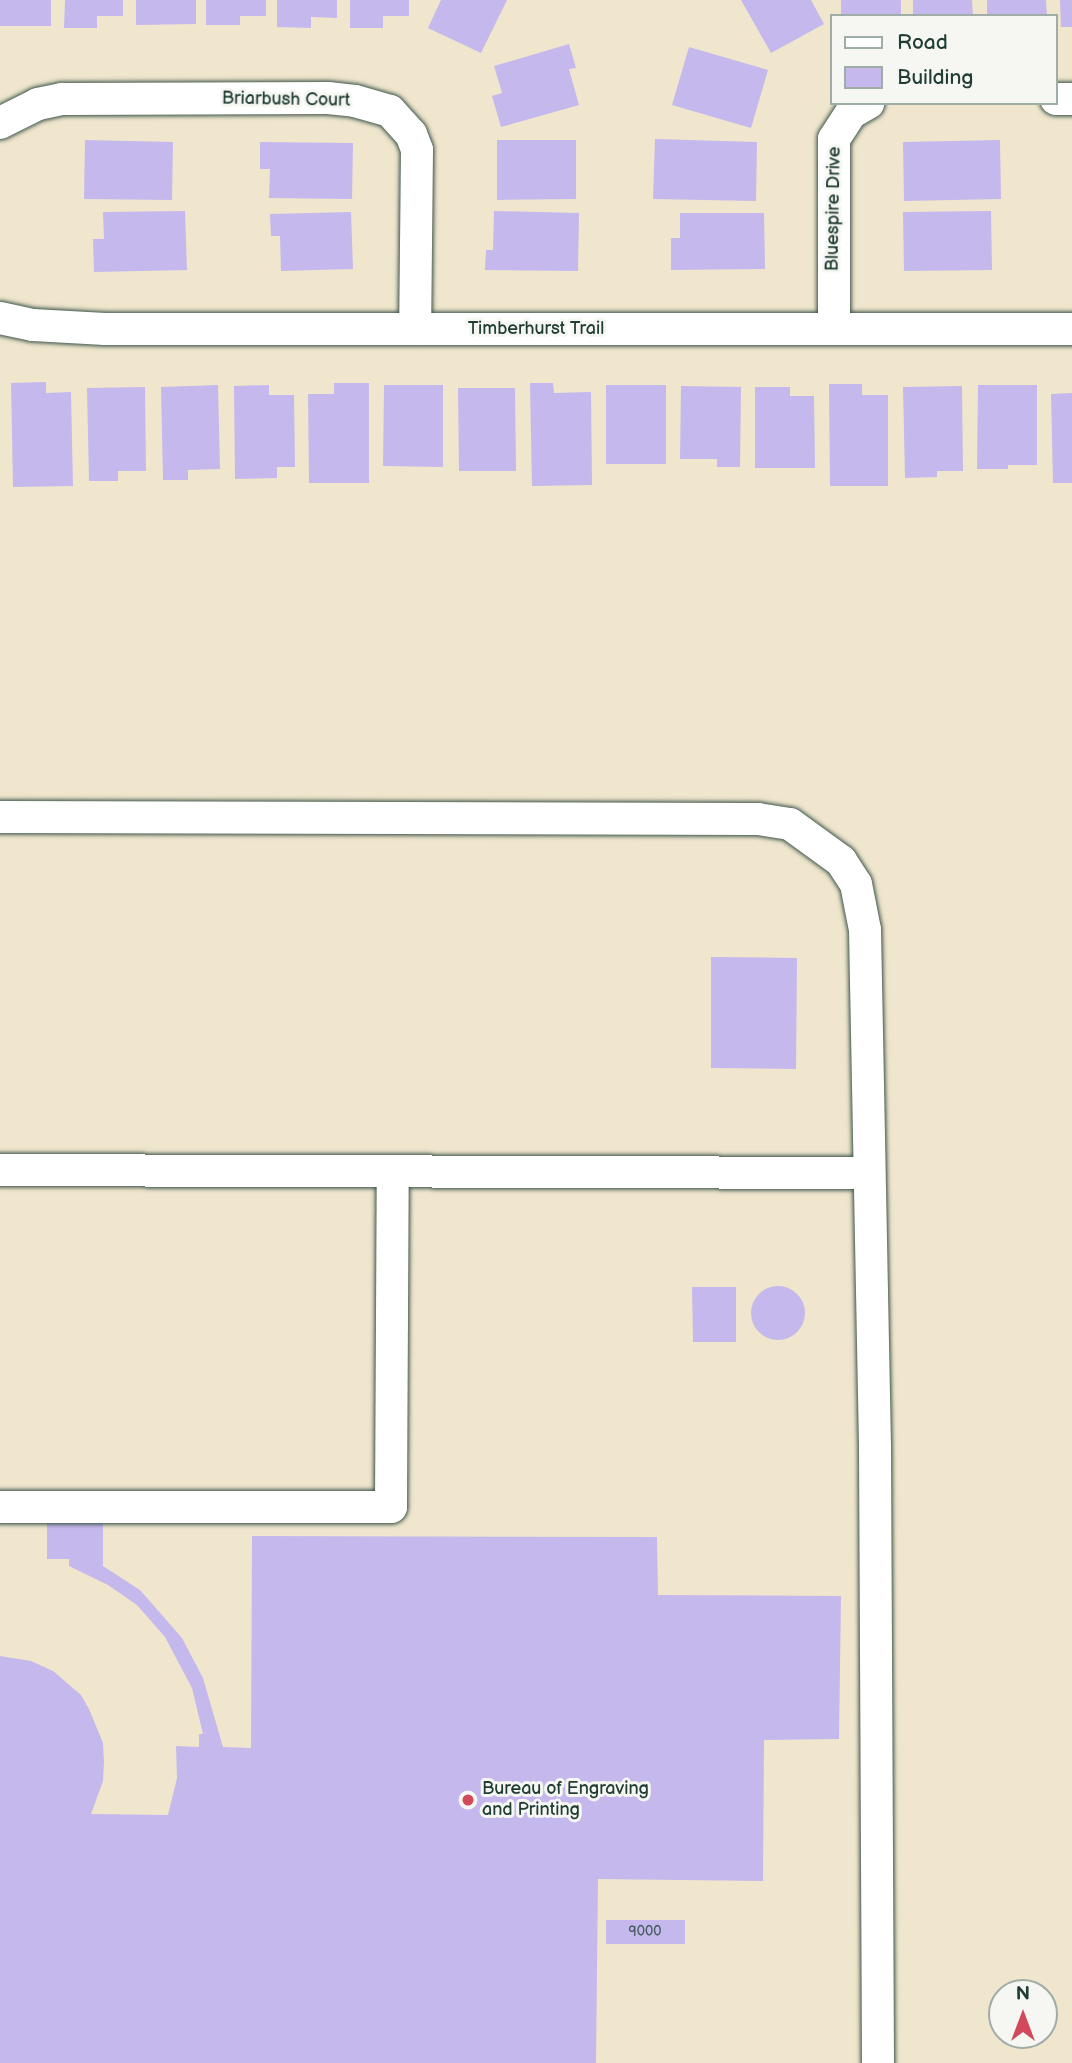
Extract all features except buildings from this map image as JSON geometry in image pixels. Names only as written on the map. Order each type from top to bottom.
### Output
[{"type":"street","name":"Briarbush Court","points":[[0,123],[38,104],[62,99],[328,98],[355,101],[390,111],[411,134],[417,150],[415,329]]},
{"type":"street","name":"Bluespire Drive","points":[[834,329],[834,139],[851,113],[865,105]]},
{"type":"street","name":"Timberhurst Trail","points":[[0,318],[33,325],[105,329],[1072,329]]},
{"type":"street","points":[[0,817],[758,819],[790,824],[841,861],[856,884],[865,930],[875,1461],[878,2063]]},
{"type":"street","points":[[0,1170],[868,1173]]},
{"type":"street","points":[[0,1507],[391,1507],[393,1171]]},
{"type":"place","name":"Bureau of Engraving and Printing","points":[[468,1800]]}]
